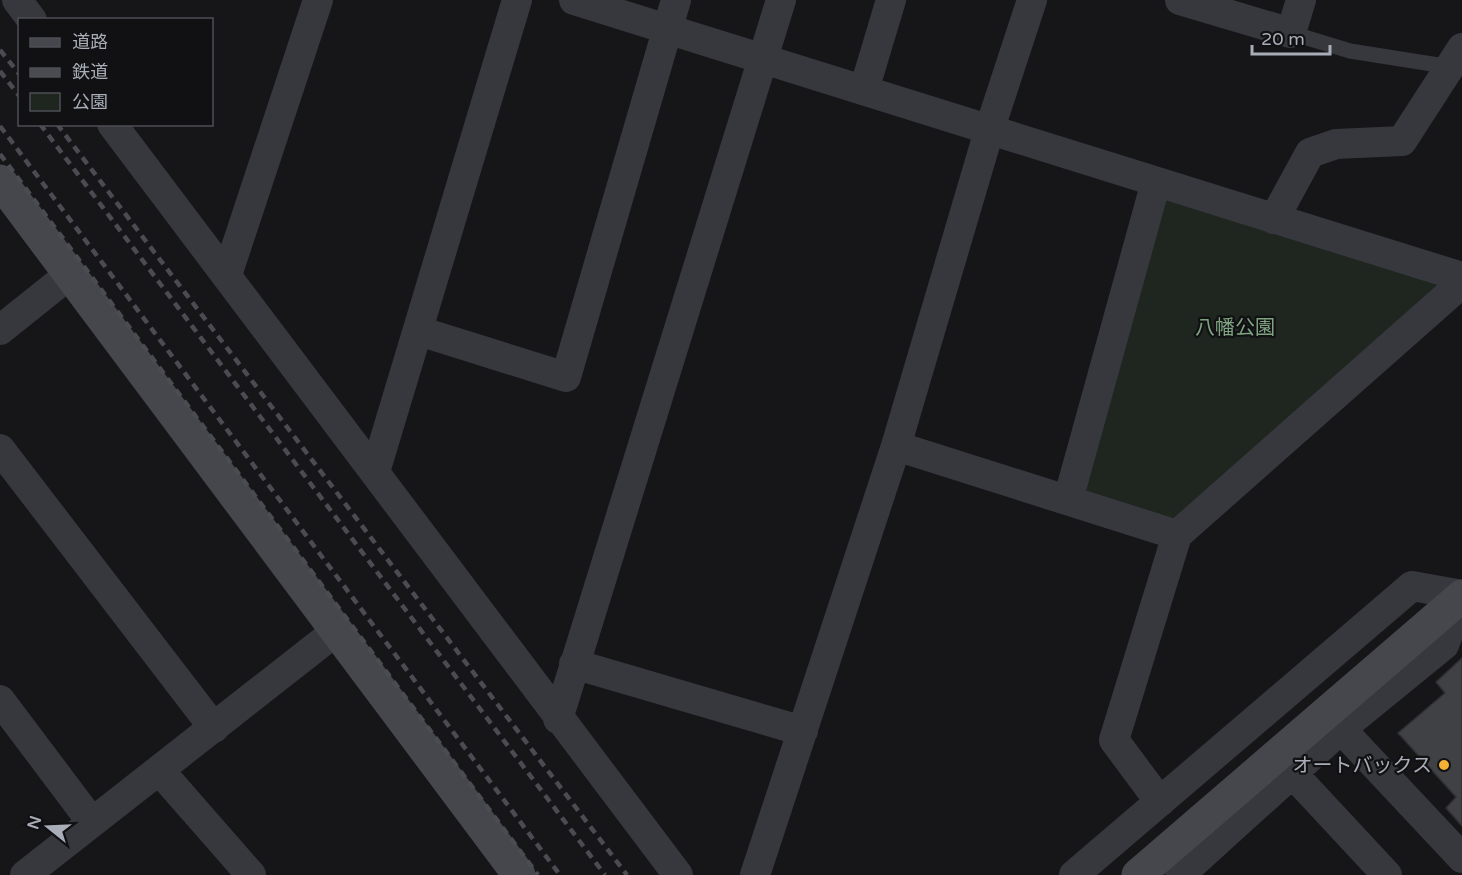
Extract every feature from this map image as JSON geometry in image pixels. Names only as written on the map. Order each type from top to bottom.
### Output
[{"type":"street","points":[[17,0],[30,18]]},
{"type":"street","points":[[227,275],[318,0]]},
{"type":"street","points":[[375,472],[517,0]]},
{"type":"street","points":[[574,0],[1462,277]]},
{"type":"street","points":[[419,331],[566,377],[676,0]]},
{"type":"street","points":[[558,718],[781,0]]},
{"type":"street","points":[[864,90],[891,0]]},
{"type":"street","points":[[755,875],[896,446],[989,131],[1032,0]]},
{"type":"street","points":[[1180,0],[1291,33],[1301,0]]},
{"type":"street","points":[[1274,219],[1310,153],[1336,144],[1402,141],[1456,57]]},
{"type":"street","points":[[114,126],[678,875]]},
{"type":"street","points":[[0,181],[335,632],[519,875]]},
{"type":"street","points":[[1068,500],[1156,182]]},
{"type":"street","points":[[0,330],[70,274]]},
{"type":"street","points":[[1160,802],[1114,740],[1178,535],[1462,282]]},
{"type":"street","points":[[896,446],[1178,535]]},
{"type":"street","points":[[0,449],[214,728]]},
{"type":"street","points":[[1074,875],[1412,586],[1462,596]]},
{"type":"street","points":[[1180,875],[1341,729],[1444,645],[1462,596]]},
{"type":"street","points":[[1138,875],[1462,596]]},
{"type":"street","points":[[25,875],[335,632]]},
{"type":"street","points":[[574,664],[803,731]]},
{"type":"street","points":[[0,700],[91,822]]},
{"type":"street","points":[[1341,729],[1462,858]]},
{"type":"street","points":[[160,771],[251,875]]},
{"type":"street","points":[[1292,773],[1387,875]]},
{"type":"lane","points":[[1291,33],[1350,51],[1456,57]]},
{"type":"green space","name":"八幡公園","points":[[1160,192],[1450,281],[1176,525],[1078,494]]},
{"type":"building","name":"オートバックス","points":[[1462,658],[1462,826],[1446,808],[1456,797],[1398,733],[1445,693],[1436,682]]},
{"type":"railway","points":[[0,50],[18,72]]},
{"type":"railway","points":[[0,71],[18,94]]},
{"type":"railway","points":[[0,126],[560,875]]},
{"type":"railway","points":[[42,126],[605,875]]},
{"type":"railway","points":[[59,126],[627,875]]},
{"type":"railway","points":[[0,154],[538,875]]},
{"type":"place","name":"オートバックス","points":[[1444,765]]}]
